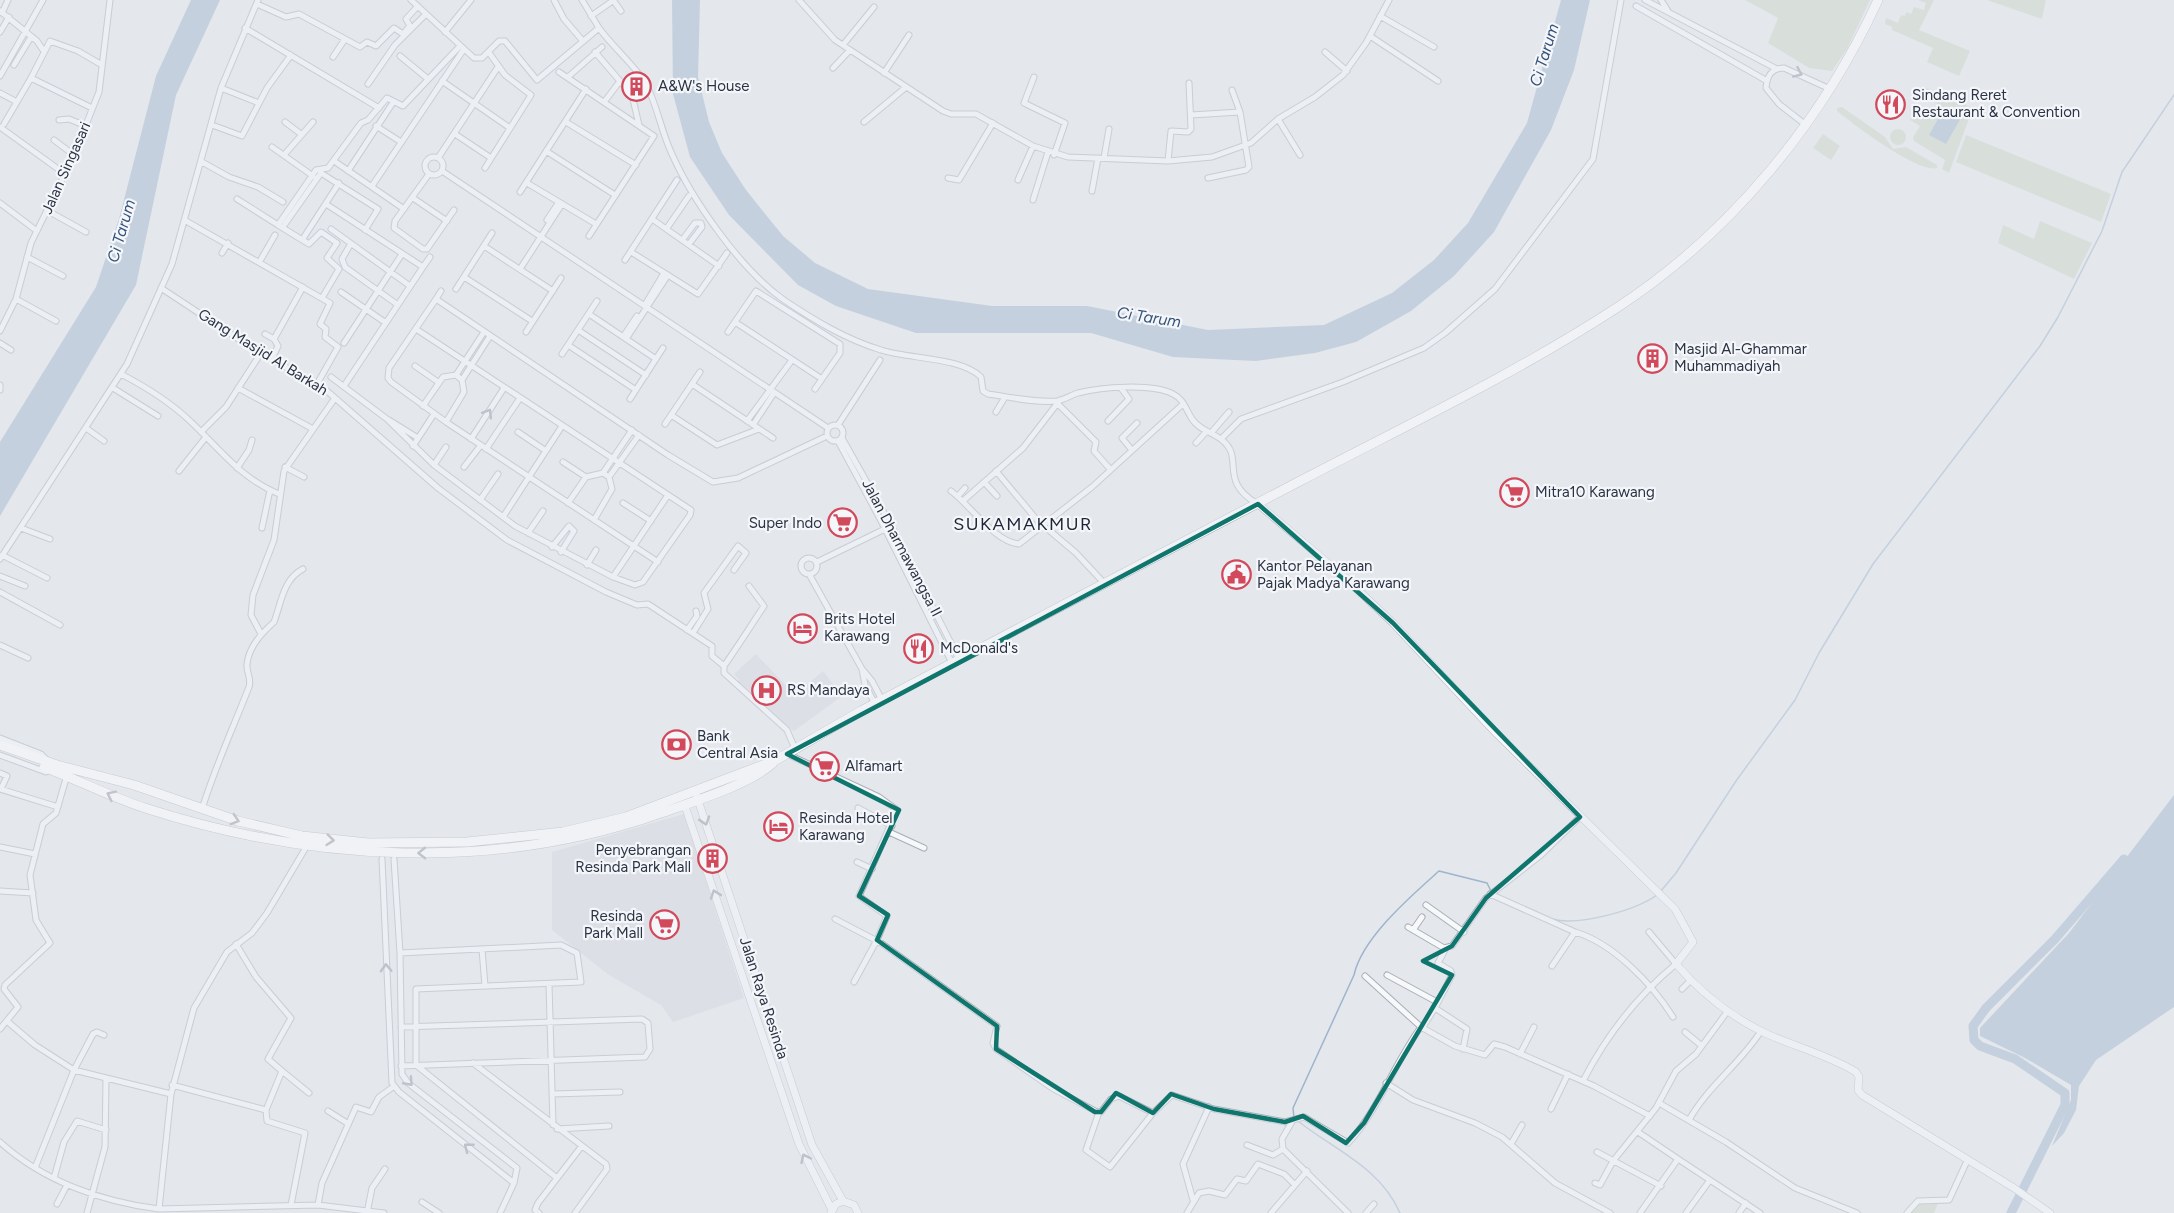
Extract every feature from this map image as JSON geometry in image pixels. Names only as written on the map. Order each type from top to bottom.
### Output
[{"type":"main road","points":[[0,745],[50,763],[134,785],[244,823],[327,840],[382,843],[512,839],[581,828],[626,817],[754,776],[777,760],[878,702],[1457,399],[1619,306],[1677,263],[1750,193],[1806,125],[1830,89],[1865,28],[1878,0]]},
{"type":"main road","points":[[0,753],[153,811],[248,835],[315,848],[350,852],[431,853],[489,850],[566,840],[617,828],[696,795]]},
{"type":"main road","points":[[130,803],[141,801],[144,796],[134,785]]},
{"type":"main road","points":[[153,811],[150,801],[162,795]]},
{"type":"street","points":[[8,0],[1,12],[43,50]]},
{"type":"street","points":[[0,76],[43,0]]},
{"type":"street","name":"Jalan Singasari","points":[[0,331],[16,298],[37,231],[74,155],[101,83],[110,0]]},
{"type":"street","points":[[411,0],[461,49],[478,59],[499,41],[504,40],[537,80],[599,28]]},
{"type":"street","points":[[445,32],[471,0]]},
{"type":"street","points":[[554,0],[564,19],[582,40]]},
{"type":"street","points":[[582,0],[599,28],[642,78],[680,171],[714,227],[773,292],[813,319],[849,338],[883,351],[966,368],[981,377],[984,393],[1059,402],[1096,442],[1094,451],[1110,469]]},
{"type":"street","points":[[591,16],[614,0],[621,11]]},
{"type":"street","points":[[799,0],[821,27],[843,45],[905,88],[947,113],[971,112],[1033,146],[1051,153],[1168,161],[1212,157],[1245,147],[1278,119],[1315,97],[1347,71],[1370,36],[1389,0]]},
{"type":"street","points":[[1221,439],[1241,419],[1343,382],[1424,348],[1445,333],[1495,289],[1593,159],[1621,0]]},
{"type":"street","points":[[1645,0],[1775,68],[1794,71],[1830,89]]},
{"type":"street","points":[[1661,0],[1669,12]]},
{"type":"street","points":[[47,578],[1,557],[113,388],[161,288],[186,221],[222,88],[257,2],[286,18],[299,14],[358,47],[367,42],[376,46],[391,30],[396,28],[401,35],[410,26],[405,19],[418,6]]},
{"type":"street","points":[[1636,6],[1767,81]]},
{"type":"street","points":[[843,45],[874,7]]},
{"type":"street","points":[[368,84],[395,45],[426,14]]},
{"type":"street","points":[[1380,16],[1434,47]]},
{"type":"street","points":[[0,32],[9,17]]},
{"type":"street","points":[[245,28],[379,108]]},
{"type":"street","points":[[1693,39],[1698,28]]},
{"type":"street","points":[[884,73],[909,35]]},
{"type":"street","points":[[1370,36],[1438,81]]},
{"type":"street","points":[[14,65],[31,37]]},
{"type":"street","points":[[333,57],[345,39]]},
{"type":"street","points":[[65,174],[2,128],[31,78],[48,42],[56,42],[102,64]]},
{"type":"street","points":[[568,77],[602,47]]},
{"type":"street","points":[[282,224],[318,168],[328,168],[361,123],[368,120],[387,98],[403,106],[461,49]]},
{"type":"street","points":[[372,186],[461,49]]},
{"type":"street","points":[[833,68],[850,50]]},
{"type":"street","points":[[595,52],[632,95],[639,124]]},
{"type":"street","points":[[1325,52],[1347,71]]},
{"type":"street","points":[[490,54],[498,67],[514,84],[531,95]]},
{"type":"street","points":[[212,125],[242,136],[267,88],[291,56]]},
{"type":"street","points":[[400,56],[428,79]]},
{"type":"street","points":[[438,158],[498,67]]},
{"type":"street","points":[[1775,68],[1767,81],[1766,88],[1779,104],[1806,125]]},
{"type":"street","points":[[559,72],[639,124],[653,134],[654,139],[589,236]]},
{"type":"street","points":[[1033,200],[1065,123],[1023,101],[1034,76]]},
{"type":"street","points":[[31,78],[92,108]]},
{"type":"street","points":[[442,81],[510,128]]},
{"type":"street","points":[[605,101],[620,81]]},
{"type":"street","points":[[1168,161],[1170,133],[1190,130],[1189,83]]},
{"type":"street","points":[[222,88],[259,103]]},
{"type":"street","points":[[485,168],[535,88]]},
{"type":"street","points":[[864,123],[905,88]]},
{"type":"street","points":[[520,192],[586,89]]},
{"type":"street","points":[[1208,178],[1248,168],[1240,112],[1232,90]]},
{"type":"street","points":[[0,93],[17,102]]},
{"type":"street","points":[[348,171],[392,104]]},
{"type":"street","points":[[1191,115],[1240,112]]},
{"type":"street","points":[[59,120],[69,119],[86,126]]},
{"type":"street","points":[[1278,119],[1300,155]]},
{"type":"street","points":[[285,122],[301,134]]},
{"type":"street","points":[[284,155],[313,122]]},
{"type":"street","points":[[566,122],[636,165]]},
{"type":"street","points":[[948,178],[959,180],[993,123]]},
{"type":"street","points":[[376,126],[401,142]]},
{"type":"street","points":[[1092,191],[1109,129]]},
{"type":"street","points":[[455,134],[491,158]]},
{"type":"street","points":[[54,140],[74,155]]},
{"type":"street","points":[[1018,180],[1033,146]]},
{"type":"street","points":[[272,147],[313,176]]},
{"type":"street","points":[[546,151],[615,195]]},
{"type":"street","points":[[429,174],[425,164],[430,158],[438,158]]},
{"type":"street","points":[[429,174],[436,175],[442,171],[443,164],[438,158]]},
{"type":"street","points":[[202,162],[229,177],[258,187],[283,202]]},
{"type":"street","points":[[337,163],[404,209]]},
{"type":"street","points":[[442,171],[828,428],[838,425],[880,360]]},
{"type":"street","points":[[282,224],[318,174],[325,174],[378,209],[365,230]]},
{"type":"street","points":[[429,174],[395,221],[394,228],[425,249],[454,210]]},
{"type":"street","points":[[625,260],[676,180]]},
{"type":"street","points":[[304,237],[339,183]]},
{"type":"street","points":[[527,183],[597,224]]},
{"type":"street","points":[[667,228],[688,196]]},
{"type":"street","points":[[412,198],[447,221]]},
{"type":"street","points":[[237,199],[282,224],[309,244],[321,232],[337,243],[327,258],[339,269],[322,298]]},
{"type":"street","points":[[0,203],[37,231]]},
{"type":"street","points":[[519,268],[560,203]]},
{"type":"street","points":[[326,204],[423,267]]},
{"type":"street","points":[[48,211],[86,232]]},
{"type":"street","points":[[652,219],[719,266]]},
{"type":"street","points":[[186,221],[260,261],[331,304],[320,324],[326,329],[325,337],[338,347],[317,384]]},
{"type":"street","points":[[682,239],[695,223],[701,223],[702,227],[689,244]]},
{"type":"street","points":[[331,229],[350,245],[410,286]]},
{"type":"street","points":[[456,289],[492,233]]},
{"type":"street","points":[[260,261],[275,235]]},
{"type":"street","points":[[222,253],[228,243]]},
{"type":"street","points":[[350,245],[342,263],[348,271],[398,305]]},
{"type":"street","points":[[484,246],[553,291]]},
{"type":"street","points":[[631,252],[698,294],[727,253]]},
{"type":"street","points":[[344,343],[402,254]]},
{"type":"street","points":[[27,257],[63,276]]},
{"type":"street","points":[[344,386],[430,257]]},
{"type":"street","points":[[625,338],[666,274]]},
{"type":"street","points":[[464,277],[532,321]]},
{"type":"street","points":[[526,332],[561,278]]},
{"type":"street","points":[[274,339],[303,287]]},
{"type":"street","name":"Gang Masjid Al Barkah","points":[[161,288],[261,353],[317,384],[438,488],[507,540],[606,592],[637,605],[648,604],[712,646],[712,656],[724,666]]},
{"type":"street","points":[[441,291],[389,368],[388,378],[394,385],[434,414],[658,562]]},
{"type":"street","points":[[728,332],[756,291],[840,344],[841,348],[815,389]]},
{"type":"street","points":[[341,292],[386,322]]},
{"type":"street","points":[[16,298],[56,321]]},
{"type":"street","points":[[436,299],[705,479],[720,482],[738,478],[827,436]]},
{"type":"street","points":[[562,354],[597,301]]},
{"type":"street","points":[[589,314],[656,359]]},
{"type":"street","points":[[735,322],[822,379]]},
{"type":"street","points":[[387,419],[434,465],[503,517],[586,565],[639,585],[658,562],[691,511],[416,329]]},
{"type":"street","points":[[578,330],[646,375]]},
{"type":"street","points":[[456,375],[484,332]]},
{"type":"street","points":[[265,334],[274,339],[278,346],[272,358]]},
{"type":"street","points":[[446,422],[463,397],[462,380],[490,336]]},
{"type":"street","points":[[0,343],[11,350]]},
{"type":"street","points":[[568,345],[636,390]]},
{"type":"street","points":[[630,399],[663,348]]},
{"type":"street","points":[[201,432],[221,413],[261,353]]},
{"type":"street","points":[[671,415],[717,446],[756,427],[771,392],[792,360]]},
{"type":"street","points":[[415,366],[438,382]]},
{"type":"street","points":[[664,424],[700,372]]},
{"type":"street","points":[[121,374],[174,407],[237,468],[279,494]]},
{"type":"street","points":[[423,406],[438,382],[447,375],[456,375],[462,380]]},
{"type":"street","points":[[331,377],[387,419],[418,438]]},
{"type":"street","points":[[692,384],[773,438]]},
{"type":"street","points":[[0,385],[0,390]]},
{"type":"street","points":[[113,388],[158,416]]},
{"type":"street","points":[[238,388],[313,429]]},
{"type":"street","points":[[471,439],[504,388]]},
{"type":"street","points":[[1107,421],[1129,399],[1121,388]]},
{"type":"street","points":[[964,500],[1030,440],[1059,402],[1079,393],[1121,388],[1167,392],[1179,397],[1192,420],[1221,439],[1232,452],[1232,478],[1236,486],[1342,576],[1393,623],[1496,733],[1682,919],[1693,942],[1676,964],[1650,985],[1614,1030],[1583,1081]]},
{"type":"street","points":[[747,421],[771,392]]},
{"type":"street","points":[[996,412],[1005,397]]},
{"type":"street","points":[[261,632],[251,611],[253,595],[274,540],[279,494],[285,467],[335,398]]},
{"type":"street","points":[[464,467],[483,447],[520,398]]},
{"type":"street","points":[[951,491],[964,500],[990,527],[1014,544],[1019,544],[1044,526],[1183,404]]},
{"type":"street","points":[[100,406],[108,411]]},
{"type":"street","points":[[1196,443],[1229,412]]},
{"type":"street","points":[[413,446],[434,414]]},
{"type":"street","points":[[1131,449],[1122,438],[1137,423]]},
{"type":"street","points":[[828,428],[829,440],[840,440],[843,433],[838,425]]},
{"type":"street","points":[[503,517],[562,426]]},
{"type":"street","points":[[86,428],[104,441]]},
{"type":"street","points":[[568,503],[586,477],[603,473],[632,430]]},
{"type":"street","points":[[518,432],[546,451]]},
{"type":"street","points":[[609,477],[639,435]]},
{"type":"street","points":[[179,471],[206,437]]},
{"type":"street","points":[[237,468],[249,450],[252,440]]},
{"type":"street","name":"Jalan Dharmawangsa II","points":[[840,440],[888,527],[956,661]]},
{"type":"street","points":[[434,465],[446,447]]},
{"type":"street","points":[[563,462],[586,477]]},
{"type":"street","points":[[285,467],[304,477]]},
{"type":"street","points":[[996,471],[1044,526],[1097,573],[1104,583]]},
{"type":"street","points":[[594,520],[612,489],[609,477],[603,473]]},
{"type":"street","points":[[480,500],[498,474]]},
{"type":"street","points":[[984,482],[997,496]]},
{"type":"street","points":[[958,496],[965,488]]},
{"type":"street","points":[[261,528],[270,490]]},
{"type":"street","points":[[613,577],[668,495]]},
{"type":"street","points":[[624,503],[651,521]]},
{"type":"street","points":[[528,533],[543,511]]},
{"type":"street","points":[[552,547],[569,526],[574,531],[561,552]]},
{"type":"street","points":[[817,562],[888,527]]},
{"type":"street","points":[[21,528],[50,539]]},
{"type":"street","points":[[690,631],[708,609],[704,593],[738,546],[746,554],[734,570]]},
{"type":"street","points":[[586,565],[596,550]]},
{"type":"street","points":[[817,562],[811,557],[801,561],[803,572],[809,574],[862,669],[872,681],[878,702]]},
{"type":"street","points":[[809,574],[816,570],[817,562]]},
{"type":"street","points":[[202,809],[218,761],[250,685],[247,664],[261,632],[274,622],[279,602],[289,583],[303,569]]},
{"type":"street","points":[[1087,592],[1098,579],[1097,573]]},
{"type":"street","points":[[0,576],[25,586]]},
{"type":"street","points":[[749,586],[764,606],[746,629],[742,643],[724,666],[724,674],[787,730],[791,752],[895,807],[896,816],[859,896],[886,914],[886,919],[854,982]]},
{"type":"street","points":[[0,592],[60,626]]},
{"type":"street","points":[[690,631],[697,616],[696,611]]},
{"type":"street","points":[[0,645],[28,658]]},
{"type":"street","points":[[862,669],[865,685],[878,702]]},
{"type":"street","points":[[0,738],[41,754],[50,763]]},
{"type":"street","points":[[0,773],[7,776],[1,789],[58,807]]},
{"type":"street","points":[[0,1029],[18,1007],[4,987],[50,943],[36,921],[30,875],[44,822],[55,815],[66,777]]},
{"type":"street","name":"Jalan Raya Resinda","points":[[696,795],[817,1156],[843,1201]]},
{"type":"street","points":[[858,808],[924,848]]},
{"type":"street","name":"Jalan Raya Resinda","points":[[686,809],[799,1144],[831,1212]]},
{"type":"street","points":[[1153,1113],[1119,1096],[1113,1097],[1099,1112],[1099,1120],[1086,1150],[1110,1167],[1153,1113],[1173,1095],[1209,1107],[1285,1122],[1306,1118],[1348,1143],[1364,1123],[1452,975],[1451,971],[1438,963],[1446,948],[1452,946],[1464,932],[1492,893],[1541,855],[1580,817]]},
{"type":"street","points":[[0,846],[35,854]]},
{"type":"street","points":[[159,1209],[172,1085],[197,1001],[227,952],[252,933],[263,919],[293,873],[305,849]]},
{"type":"street","points":[[382,859],[389,1069],[393,1088],[514,1183]]},
{"type":"street","points":[[394,859],[400,953],[401,1066],[408,1083],[514,1165],[517,1174],[500,1213]]},
{"type":"street","points":[[857,861],[872,869]]},
{"type":"street","points":[[0,891],[33,893]]},
{"type":"street","points":[[1492,893],[1607,946],[1650,985],[1673,1017]]},
{"type":"street","points":[[1426,905],[1464,932]]},
{"type":"street","points":[[1422,917],[1410,928],[1446,948]]},
{"type":"street","points":[[835,919],[877,940],[995,1024],[993,1043],[996,1049],[1052,1088],[1099,1112]]},
{"type":"street","points":[[727,927],[739,923]]},
{"type":"street","points":[[1552,966],[1575,932]]},
{"type":"street","points":[[1649,932],[1690,980],[1726,1012],[1761,1031],[1856,1072],[1859,1077],[1858,1090],[1862,1095],[2014,1188],[2050,1213]]},
{"type":"street","points":[[236,944],[256,977],[291,1018],[267,1059],[309,1093]]},
{"type":"street","points":[[400,953],[561,945],[573,950],[579,957],[581,982],[416,989],[416,1065]]},
{"type":"street","points":[[482,949],[485,986]]},
{"type":"street","points":[[1387,975],[1436,1005],[1467,1029],[1463,1049]]},
{"type":"street","points":[[1365,976],[1422,1027],[1463,1049],[1485,1055],[1496,1044],[1583,1081],[1650,1116]]},
{"type":"street","points":[[1682,989],[1690,980]]},
{"type":"street","points":[[549,984],[555,1127]]},
{"type":"street","points":[[387,990],[401,990]]},
{"type":"street","points":[[1595,1183],[1600,1185],[1613,1161],[1659,1103],[1676,1071],[1702,1046],[1726,1012]]},
{"type":"street","points":[[401,1027],[642,1019],[648,1023],[650,1038],[649,1054],[645,1057],[401,1066]]},
{"type":"street","points":[[8,1022],[35,1045],[74,1071],[171,1094]]},
{"type":"street","points":[[1521,1054],[1534,1027]]},
{"type":"street","points":[[1689,1120],[1711,1088],[1746,1054],[1761,1031]]},
{"type":"street","points":[[35,1168],[74,1071],[93,1034],[97,1032],[104,1035]]},
{"type":"street","points":[[1686,1032],[1702,1046]]},
{"type":"street","points":[[473,1063],[607,1166],[575,1213]]},
{"type":"street","points":[[416,1065],[557,1178]]},
{"type":"street","points":[[282,1071],[266,1110],[266,1120],[305,1133],[291,1205]]},
{"type":"street","points":[[1551,1109],[1568,1074]]},
{"type":"street","points":[[87,1213],[105,1147],[106,1080]]},
{"type":"street","points":[[779,1085],[791,1080]]},
{"type":"street","points":[[1386,1083],[1413,1100],[1475,1123],[1511,1144],[1555,1183],[1608,1212]]},
{"type":"street","points":[[172,1085],[266,1110]]},
{"type":"street","points":[[318,1205],[323,1179],[356,1107],[370,1112],[379,1096],[393,1088]]},
{"type":"street","points":[[552,1094],[620,1092]]},
{"type":"street","points":[[1659,1103],[1795,1188],[1857,1213]]},
{"type":"street","points":[[1193,1200],[1184,1164],[1209,1107]]},
{"type":"street","points":[[328,1111],[347,1123]]},
{"type":"street","points":[[1296,1119],[1282,1139],[1283,1149],[1348,1213]]},
{"type":"street","points":[[54,1178],[64,1142],[77,1121],[106,1130]]},
{"type":"street","points":[[1511,1144],[1522,1125]]},
{"type":"street","points":[[555,1127],[609,1126]]},
{"type":"street","points":[[1638,1132],[1760,1213]]},
{"type":"street","points":[[0,1142],[35,1168],[67,1185],[134,1206],[192,1210],[218,1206],[318,1205],[384,1213]]},
{"type":"street","points":[[1247,1145],[1273,1155],[1283,1149]]},
{"type":"street","points":[[539,1213],[535,1208],[581,1147]]},
{"type":"street","points":[[1597,1152],[1661,1186]]},
{"type":"street","points":[[1640,1213],[1678,1159]]},
{"type":"street","points":[[1907,1213],[1918,1201],[1949,1200],[1967,1161]]},
{"type":"street","points":[[1187,1213],[1193,1200],[1204,1192],[1225,1195],[1237,1179],[1246,1181],[1258,1164],[1284,1174],[1295,1185]]},
{"type":"street","points":[[367,1211],[372,1188],[385,1169]]},
{"type":"street","points":[[1271,1213],[1307,1171]]},
{"type":"street","points":[[1686,1213],[1710,1180]]},
{"type":"street","points":[[57,1204],[67,1185]]},
{"type":"street","points":[[831,1212],[836,1204],[843,1201],[854,1205],[858,1213]]},
{"type":"street","points":[[422,1202],[439,1213]]},
{"type":"street","points":[[1739,1213],[1746,1203]]},
{"type":"street","points":[[1366,1213],[1374,1204]]},
{"type":"street","points":[[284,1205],[284,1213]]},
{"type":"street","points":[[133,1213],[134,1206]]},
{"type":"street","points":[[218,1206],[218,1213]]},
{"type":"street","points":[[253,1206],[253,1213]]},
{"type":"highlighted area","points":[[1258,504],[1393,623],[1580,817],[1486,898],[1452,946],[1423,961],[1452,975],[1364,1123],[1346,1143],[1303,1116],[1285,1122],[1214,1109],[1171,1094],[1153,1113],[1116,1093],[1101,1112],[1095,1112],[996,1049],[997,1026],[877,940],[888,915],[859,896],[899,810],[787,754]]},
{"type":"shaded area","name":"RS Mandaya","points":[[756,654],[795,695],[823,671],[842,696],[794,731],[736,685],[739,679],[734,674]]},
{"type":"shaded area","name":"Resinda Park Mall","points":[[684,814],[744,998],[673,1022],[661,1005],[609,975],[552,930],[552,852]]},
{"type":"green space","points":[[1745,0],[1870,0],[1847,49],[1832,71],[1809,68],[1768,43],[1778,18]]},
{"type":"green space","points":[[1918,0],[1934,0],[1919,30],[1970,51],[1959,76],[1927,62],[1933,48],[1892,30],[1892,27],[1885,24],[1886,18],[1898,23],[1901,15],[1905,16],[1906,12],[1911,14],[1914,7],[1924,10],[1926,3]]},
{"type":"green space","points":[[1987,0],[2046,0],[2042,19]]},
{"type":"green space","points":[[1924,87],[1973,108],[1949,173],[1942,169],[1945,160],[1914,141],[1913,137],[1920,126],[1910,120],[1917,109],[1932,120],[1941,106],[1920,94]]},
{"type":"green space","points":[[1842,107],[1885,137],[1893,149],[1906,147],[1937,165],[1937,168],[1928,168],[1886,147],[1837,111],[1837,108]]},
{"type":"green space","points":[[1895,129],[1901,129],[1906,137],[1904,143],[1895,145],[1890,140],[1890,134]]},
{"type":"green space","points":[[1823,134],[1840,146],[1831,160],[1813,148]]},
{"type":"green space","points":[[1966,135],[2111,194],[2101,222],[1956,162]]},
{"type":"green space","points":[[2040,221],[2092,243],[2074,279],[1998,243],[2003,225],[2034,239]]},
{"type":"green space","points":[[1920,1199],[1938,1203],[1934,1213],[1909,1213]]},
{"type":"water","name":"Ci Tarum","points":[[191,0],[220,0],[176,95],[136,285],[0,516],[0,442],[96,287],[119,219],[156,76]]},
{"type":"water","points":[[672,0],[700,0],[698,77],[709,122],[722,153],[746,190],[783,236],[815,263],[868,289],[992,306],[1087,306],[1208,330],[1324,325],[1392,293],[1434,260],[1468,223],[1527,123],[1561,0],[1590,0],[1574,70],[1551,130],[1494,232],[1454,276],[1411,311],[1356,342],[1315,353],[1256,361],[1173,357],[1091,333],[916,333],[836,306],[798,285],[729,215],[690,157],[673,94]]},
{"type":"water","points":[[1944,108],[1961,118],[1946,144],[1929,135]]},
{"type":"water","points":[[2174,795],[2174,1007],[2096,1060],[2079,1086],[2076,1110],[2064,1133],[2052,1146],[2071,1100],[2071,1085],[2025,1058],[1980,1036],[1980,1028],[2069,933]]},
{"type":"waterway","points":[[1660,892],[1676,873],[1736,781],[1795,700],[1819,653],[1873,564],[2040,346],[2058,317],[2102,231],[2122,172],[2174,95]]},
{"type":"waterway","points":[[2011,1213],[2065,1105],[2065,1093],[2015,1059],[1980,1046],[1974,1040],[1973,1026],[1986,1008],[2055,939],[2124,859]]},
{"type":"waterway","points":[[1294,1118],[1293,1108],[1359,961],[1377,932],[1389,918],[1439,871],[1487,883],[1491,891]]},
{"type":"waterway","points":[[1552,919],[1563,921],[1606,916],[1657,895]]},
{"type":"waterway","points":[[1298,1121],[1368,1171],[1381,1183],[1400,1213]]},
{"type":"place","name":"A&W's House","points":[[637,86]]},
{"type":"place","name":"Sindang Reret Restaurant & Convention","points":[[1891,104]]},
{"type":"place","name":"Masjid Al-Ghammar Muhammadiyah","points":[[1653,358]]},
{"type":"place","name":"Mitra10 Karawang","points":[[1514,492]]},
{"type":"place","name":"Super Indo","points":[[843,523]]},
{"type":"place","name":"Kantor Pelayanan Pajak Madya Karawang","points":[[1236,575]]},
{"type":"place","name":"Brits Hotel Karawang","points":[[803,628]]},
{"type":"place","name":"McDonald's","points":[[919,648]]},
{"type":"place","name":"RS Mandaya","points":[[766,690]]},
{"type":"place","name":"Bank Central Asia","points":[[676,745]]},
{"type":"place","name":"Alfamart","points":[[824,766]]},
{"type":"place","name":"Resinda Hotel Karawang","points":[[778,827]]},
{"type":"place","name":"Penyebrangan Resinda Park Mall","points":[[712,859]]},
{"type":"place","name":"Resinda Park Mall","points":[[664,925]]},
{"type":"district","name":"SUKAMAKMUR","points":[[1023,524]]}]
